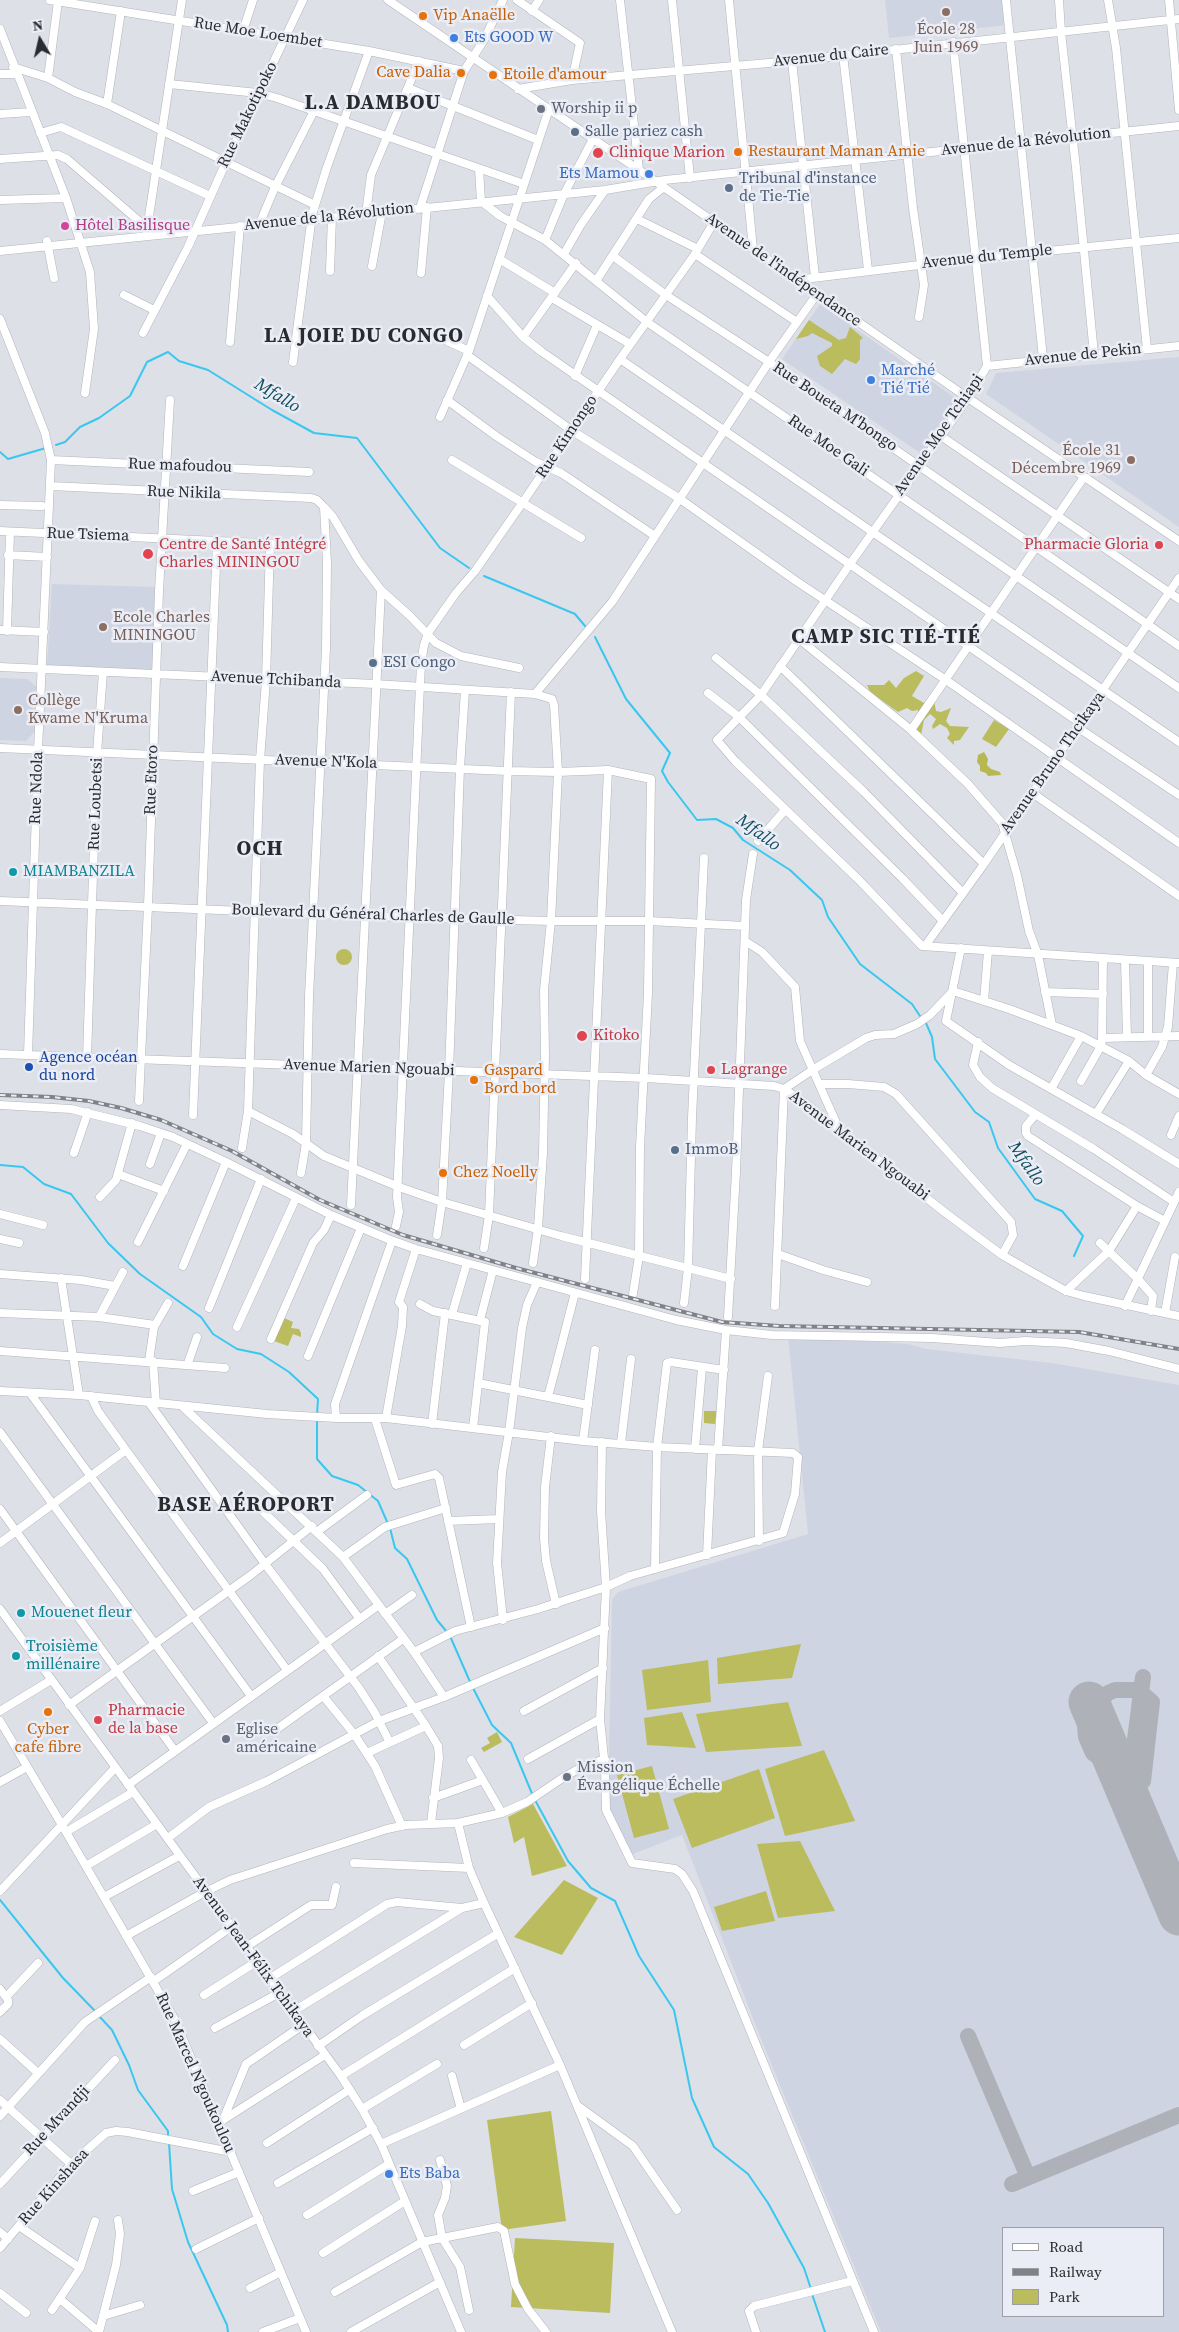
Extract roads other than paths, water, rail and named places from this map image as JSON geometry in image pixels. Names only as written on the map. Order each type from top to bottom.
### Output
[{"type":"street","points":[[48,78],[54,0]]},
{"type":"street","name":"Rue Moe Loembet","points":[[54,0],[99,4],[121,11],[369,51],[464,71]]},
{"type":"street","points":[[146,232],[182,0]]},
{"type":"street","points":[[243,31],[253,0]]},
{"type":"street","name":"Rue Makotipoko","points":[[143,333],[179,265],[303,0]]},
{"type":"street","name":"Avenue de l'indépendance","points":[[388,0],[659,182],[796,280],[1179,541]]},
{"type":"street","points":[[399,8],[405,0]]},
{"type":"street","points":[[421,273],[423,206],[436,155],[464,71],[484,40],[503,0]]},
{"type":"street","points":[[517,0],[580,44],[572,80]]},
{"type":"street","points":[[532,11],[539,0]]},
{"type":"street","points":[[620,0],[639,170]]},
{"type":"street","points":[[672,0],[690,178]]},
{"type":"street","points":[[729,0],[753,249]]},
{"type":"street","points":[[1006,0],[1043,358]]},
{"type":"street","points":[[1059,0],[1085,247],[1094,354]]},
{"type":"street","points":[[1108,0],[1147,348]]},
{"type":"street","points":[[1169,0],[1175,19],[1179,110]]},
{"type":"street","points":[[107,104],[121,11]]},
{"type":"street","name":"Avenue du Caire","points":[[518,89],[572,80],[792,61],[1175,19]]},
{"type":"street","points":[[0,29],[66,198],[90,272],[95,310],[85,393]]},
{"type":"street","name":"Avenue Moe Tchiapi","points":[[785,810],[716,740],[760,695],[874,532],[898,494],[968,398],[987,366],[953,42]]},
{"type":"street","points":[[896,49],[924,293],[919,317]]},
{"type":"street","points":[[294,362],[312,217],[343,121],[369,51]]},
{"type":"street","points":[[842,55],[868,270]]},
{"type":"street","points":[[366,212],[371,175],[419,61]]},
{"type":"street","points":[[792,61],[815,277]]},
{"type":"street","points":[[0,74],[15,70],[48,78],[75,92],[107,104],[315,205]]},
{"type":"street","points":[[169,84],[258,93],[524,184]]},
{"type":"street","points":[[408,88],[538,140]]},
{"type":"street","points":[[440,417],[468,353],[501,260],[549,109]]},
{"type":"street","points":[[259,223],[275,187],[314,111]]},
{"type":"street","points":[[0,114],[31,112]]},
{"type":"street","name":"Avenue de la Révolution","points":[[565,191],[605,190],[690,178],[1179,126]]},
{"type":"street","points":[[40,133],[61,127],[210,196]]},
{"type":"street","points":[[545,240],[565,191],[593,139]]},
{"type":"street","points":[[0,159],[49,156],[67,159],[146,232]]},
{"type":"street","points":[[479,169],[481,199]]},
{"type":"street","points":[[596,281],[659,182]]},
{"type":"street","name":"Avenue de la Révolution","points":[[196,229],[659,182]]},
{"type":"street","points":[[564,254],[580,226],[605,190]]},
{"type":"street","points":[[0,200],[66,198]]},
{"type":"street","name":"Rue Moe Gali","points":[[481,199],[512,224],[545,240],[564,254],[647,322],[1179,688]]},
{"type":"street","name":"Avenue de la Révolution","points":[[312,217],[332,217],[423,206]]},
{"type":"street","points":[[372,266],[382,212]]},
{"type":"street","points":[[330,271],[332,217]]},
{"type":"street","points":[[637,219],[696,252],[797,322]]},
{"type":"street","name":"Rue Kimongo","points":[[396,1226],[420,688],[422,653],[428,633],[547,468],[630,344],[696,252],[714,222]]},
{"type":"street","name":"Avenue de la Révolution","points":[[0,247],[259,223]]},
{"type":"street","points":[[230,342],[240,226]]},
{"type":"street","name":"Avenue du Temple","points":[[796,280],[921,264],[1179,238]]},
{"type":"street","points":[[47,243],[54,278]]},
{"type":"street","name":"Avenue de la Révolution","points":[[0,250],[47,243]]},
{"type":"street","name":"Rue Boueta M'bongo","points":[[613,256],[666,295],[769,362],[1179,646]]},
{"type":"street","points":[[501,260],[597,325],[630,344]]},
{"type":"street","points":[[523,337],[576,263]]},
{"type":"street","points":[[535,694],[612,602],[769,362],[817,294]]},
{"type":"street","points":[[124,295],[154,310]]},
{"type":"street","points":[[487,296],[523,337],[575,376],[850,564],[1179,795]]},
{"type":"street","name":"Rue Ndola","points":[[0,319],[45,434],[52,460],[38,750],[28,1056]]},
{"type":"street","points":[[575,376],[597,325]]},
{"type":"street","points":[[447,341],[468,353],[571,430],[680,498],[826,600],[946,680],[1179,843]]},
{"type":"street","name":"Avenue de Pekin","points":[[987,366],[1043,358],[1179,346]]},
{"type":"street","points":[[620,359],[1179,742]]},
{"type":"street","name":"Rue Etoro","points":[[139,1101],[154,755],[155,674],[170,400]]},
{"type":"street","points":[[447,400],[480,425],[547,468],[561,473],[655,536]]},
{"type":"street","points":[[941,436],[1179,600]]},
{"type":"street","name":"Rue mafoudou","points":[[52,460],[309,472]]},
{"type":"street","points":[[452,460],[581,538]]},
{"type":"street","points":[[911,730],[1084,477]]},
{"type":"street","name":"Rue Nikila","points":[[50,486],[302,497],[317,500],[324,508]]},
{"type":"street","points":[[0,505],[42,506]]},
{"type":"street","points":[[301,1172],[306,1143],[315,839],[321,761],[328,578],[324,508]]},
{"type":"street","points":[[324,508],[333,517],[359,561],[381,590],[428,633],[436,643],[461,656],[519,668]]},
{"type":"street","name":"Rue Tsiema","points":[[0,531],[270,545],[326,546]]},
{"type":"street","points":[[10,532],[8,556],[4,567],[3,630],[44,632]]},
{"type":"street","points":[[192,1115],[217,542]]},
{"type":"street","points":[[242,1148],[248,1111],[260,760],[266,680],[270,545]]},
{"type":"street","points":[[8,556],[47,558]]},
{"type":"street","name":"Avenue Bruno Thcikaya","points":[[924,946],[984,864],[1179,578]]},
{"type":"street","points":[[351,1206],[381,590]]},
{"type":"street","points":[[799,639],[911,730],[968,784],[994,812],[1006,831],[1029,931],[1038,955],[1052,1025]]},
{"type":"street","points":[[716,658],[760,695],[864,792],[963,893]]},
{"type":"street","points":[[780,666],[984,864]]},
{"type":"street","name":"Avenue Tchibanda","points":[[0,668],[376,684],[535,694],[552,699],[554,705],[558,772]]},
{"type":"street","name":"Rue Loubetsi","points":[[87,1057],[97,753],[103,672]]},
{"type":"street","points":[[438,1235],[442,1202],[449,1072],[460,768],[465,690]]},
{"type":"street","points":[[484,1248],[489,1215],[496,1073],[500,920],[510,692]]},
{"type":"street","points":[[708,693],[738,717],[895,871],[943,921]]},
{"type":"street","name":"Avenue N'Kola","points":[[0,748],[208,758],[417,765],[506,771],[558,772],[608,770],[652,779],[649,921]]},
{"type":"street","points":[[584,1279],[608,770]]},
{"type":"street","points":[[533,1263],[538,1228],[543,1153],[545,1075],[544,990],[551,921],[558,772]]},
{"type":"street","points":[[1032,792],[1179,896]]},
{"type":"street","points":[[758,842],[785,810],[859,880],[924,946],[1176,963],[1171,1007],[1165,1036],[1146,1075]]},
{"type":"street","points":[[728,1316],[748,871],[752,854]]},
{"type":"street","points":[[684,1303],[688,1268],[704,858]]},
{"type":"street","name":"Boulevard du Général Charles de Gaulle","points":[[0,901],[366,916],[551,921],[649,921],[746,926]]},
{"type":"street","points":[[632,1294],[639,1256],[640,1147],[649,921]]},
{"type":"street","points":[[745,940],[762,952],[793,982],[796,991],[800,1041],[839,1129]]},
{"type":"street","points":[[961,948],[953,991],[945,1020],[1009,1065],[1179,1164]]},
{"type":"street","points":[[984,1001],[988,951]]},
{"type":"street","points":[[1081,1081],[1102,1042],[1103,959]]},
{"type":"street","points":[[1125,960],[1127,1037]]},
{"type":"street","points":[[1148,961],[1148,1037]]},
{"type":"street","points":[[775,1306],[784,1089],[866,1038],[883,1034],[894,1034],[917,1024],[930,1015],[953,991]]},
{"type":"street","points":[[953,991],[1102,1042],[1146,1075],[1179,1094]]},
{"type":"street","points":[[1045,992],[1103,994]]},
{"type":"street","points":[[1051,1089],[1081,1036]]},
{"type":"street","points":[[1102,1042],[1127,1037],[1179,1036]]},
{"type":"street","points":[[978,1042],[973,1065],[980,1077],[992,1088],[1094,1149],[1174,1202]]},
{"type":"street","name":"Avenue Marien Ngouabi","points":[[0,1054],[194,1060],[762,1084],[784,1089],[1002,1255],[1066,1291],[1125,1306],[1179,1316]]},
{"type":"street","points":[[1096,1114],[1128,1061]]},
{"type":"street","points":[[820,1084],[884,1087],[896,1094],[1011,1222],[1013,1235],[1002,1255]]},
{"type":"street","points":[[0,1104],[32,1105],[88,1112],[132,1123],[161,1133],[226,1162],[331,1215],[392,1241],[676,1320],[726,1330],[772,1335],[932,1338],[1000,1343],[1025,1341],[1066,1343],[1109,1351],[1179,1369]]},
{"type":"street","points":[[248,1111],[306,1143],[324,1156],[399,1187],[442,1202],[731,1279]]},
{"type":"street","points":[[74,1153],[88,1112]]},
{"type":"street","points":[[1035,1115],[1026,1126],[1028,1136],[1137,1206],[1165,1221]]},
{"type":"street","points":[[1171,1135],[1179,1116]]},
{"type":"street","points":[[100,1197],[112,1185],[118,1174],[132,1123]]},
{"type":"street","points":[[150,1164],[161,1133]]},
{"type":"street","points":[[138,1242],[186,1144]]},
{"type":"street","points":[[183,1266],[226,1162]]},
{"type":"street","points":[[118,1174],[164,1191]]},
{"type":"street","points":[[209,1308],[261,1179]]},
{"type":"street","points":[[1125,1306],[1179,1192]]},
{"type":"street","points":[[238,1327],[296,1198]]},
{"type":"street","points":[[1066,1291],[1108,1251],[1137,1206]]},
{"type":"street","points":[[0,1214],[43,1225]]},
{"type":"street","points":[[271,1339],[314,1243],[324,1230],[331,1215]]},
{"type":"street","points":[[308,1356],[361,1228]]},
{"type":"street","points":[[0,1239],[19,1243]]},
{"type":"street","points":[[336,1418],[335,1404],[392,1241]]},
{"type":"street","points":[[1100,1243],[1138,1278],[1153,1296],[1150,1311]]},
{"type":"street","points":[[386,1418],[402,1326],[403,1307],[399,1302],[416,1249]]},
{"type":"street","points":[[778,1254],[822,1270],[867,1282]]},
{"type":"street","points":[[1165,1313],[1175,1257]]},
{"type":"street","points":[[432,1424],[448,1314],[467,1263]]},
{"type":"street","points":[[480,1320],[493,1270]]},
{"type":"street","points":[[100,1317],[114,1286],[123,1272]]},
{"type":"street","points":[[0,1274],[61,1278],[114,1286]]},
{"type":"street","points":[[61,1278],[79,1395]]},
{"type":"street","points":[[504,1620],[497,1563],[502,1472],[525,1313],[536,1282]]},
{"type":"street","points":[[548,1397],[575,1293]]},
{"type":"street","points":[[168,1303],[155,1325],[151,1361],[153,1404],[265,1564],[364,1696],[389,1742]]},
{"type":"street","points":[[420,1304],[428,1310],[480,1320],[486,1323],[473,1428]]},
{"type":"street","points":[[0,1313],[100,1317],[155,1325]]},
{"type":"street","points":[[707,1555],[726,1330]]},
{"type":"street","points":[[188,1364],[197,1337]]},
{"type":"street","points":[[583,1440],[595,1350]]},
{"type":"street","points":[[0,1351],[73,1355],[225,1368]]},
{"type":"street","points":[[621,1444],[631,1359]]},
{"type":"street","points":[[655,1569],[657,1447],[667,1363],[724,1370]]},
{"type":"street","points":[[695,1449],[702,1368]]},
{"type":"street","points":[[759,1541],[758,1451],[768,1376]]},
{"type":"street","points":[[478,1383],[588,1405]]},
{"type":"street","points":[[0,1391],[79,1395],[153,1404],[336,1418],[386,1418],[621,1444],[793,1453],[798,1457],[795,1494],[786,1530],[779,1535],[630,1576],[606,1587],[556,1604],[504,1620],[447,1634],[414,1652]]},
{"type":"street","points":[[30,1393],[251,1696]]},
{"type":"street","points":[[91,1396],[94,1404],[126,1450],[178,1519],[227,1590],[288,1670]]},
{"type":"street","points":[[182,1406],[344,1557],[404,1638],[444,1697]]},
{"type":"street","points":[[375,1419],[396,1485],[435,1474],[438,1475],[471,1627]]},
{"type":"street","points":[[0,1432],[54,1503],[213,1723]]},
{"type":"street","points":[[551,1436],[544,1538],[546,1562],[556,1604]]},
{"type":"street","points":[[602,1442],[601,1511],[606,1587],[600,1719],[605,1759],[606,1810],[630,1862],[634,1865],[675,1869],[682,1874],[693,1892],[874,2332]]},
{"type":"street","points":[[0,1543],[126,1450]]},
{"type":"street","points":[[69,1705],[265,1564],[294,1541],[366,1495]]},
{"type":"street","points":[[254,1503],[323,1569],[359,1618]]},
{"type":"street","points":[[344,1557],[385,1527],[446,1508]]},
{"type":"street","points":[[0,1509],[175,1751]]},
{"type":"street","points":[[448,1521],[499,1518]]},
{"type":"street","points":[[385,1614],[412,1595]]},
{"type":"street","points":[[128,1785],[378,1605]]},
{"type":"street","name":"Avenue Jean-Félix Tchikaya","points":[[0,1609],[168,1838],[179,1856],[325,2055],[362,2109],[381,2144],[460,2332]]},
{"type":"street","points":[[168,1838],[209,1807],[267,1781],[379,1721],[414,1706],[444,1697],[605,1628]]},
{"type":"street","points":[[274,1731],[404,1638]]},
{"type":"street","points":[[378,1656],[414,1706],[438,1746],[439,1758],[431,1823]]},
{"type":"street","points":[[524,1711],[603,1668]]},
{"type":"street","points":[[0,1711],[51,1680]]},
{"type":"street","points":[[324,1697],[367,1753],[381,1778],[392,1808],[402,1826]]},
{"type":"street","points":[[528,1758],[600,1719]]},
{"type":"street","name":"Rue Marcel N'goukoulou","points":[[1,1724],[152,1979],[190,2053],[221,2121],[239,2172],[306,2332]]},
{"type":"street","points":[[367,1753],[426,1726]]},
{"type":"street","points":[[126,1936],[230,1880],[334,1845],[402,1826],[458,1823],[502,1812],[526,1802],[582,1767],[605,1759]]},
{"type":"street","points":[[471,1760],[502,1812]]},
{"type":"street","points":[[0,1782],[27,1767]]},
{"type":"street","points":[[0,1891],[64,1828],[115,1768]]},
{"type":"street","points":[[433,1798],[483,1780]]},
{"type":"street","points":[[64,1828],[133,1792]]},
{"type":"street","points":[[458,1823],[469,1868],[497,1934],[560,2064],[672,2332]]},
{"type":"street","points":[[86,1866],[157,1824]]},
{"type":"street","points":[[104,1897],[179,1856]]},
{"type":"street","points":[[354,1863],[469,1868]]},
{"type":"street","points":[[246,1947],[311,1905],[332,1905],[336,1888]]},
{"type":"street","points":[[269,1979],[387,1904],[398,1902],[462,1908],[484,1903]]},
{"type":"street","points":[[292,2012],[462,1908]]},
{"type":"street","points":[[0,2116],[85,2022],[231,1927]]},
{"type":"street","points":[[318,2046],[370,2010],[497,1934]]},
{"type":"street","points":[[204,1995],[256,1962]]},
{"type":"street","points":[[7,1996],[38,1963]]},
{"type":"street","points":[[340,2076],[515,1968]]},
{"type":"street","points":[[0,1989],[7,1996],[8,2004],[0,2012]]},
{"type":"street","points":[[215,2028],[279,1993]]},
{"type":"street","points":[[464,2045],[532,2003]]},
{"type":"street","points":[[221,2121],[246,2064],[303,2025]]},
{"type":"street","points":[[0,2039],[38,2073]]},
{"type":"street","points":[[221,2121],[325,2055]]},
{"type":"street","name":"Rue Mvandji","points":[[0,2184],[115,2060]]},
{"type":"street","points":[[362,2109],[437,2064]]},
{"type":"street","points":[[381,2144],[461,2110],[560,2064]]},
{"type":"street","points":[[452,2076],[461,2110]]},
{"type":"street","points":[[267,2143],[349,2090]]},
{"type":"street","points":[[0,2100],[71,2164]]},
{"type":"street","points":[[578,2106],[633,2146],[678,2210]]},
{"type":"street","points":[[278,2183],[372,2128]]},
{"type":"street","name":"Rue Kinshasa","points":[[0,2248],[71,2164],[100,2137],[116,2131],[231,2152]]},
{"type":"street","points":[[440,2160],[447,2186],[446,2198],[438,2215],[442,2238],[460,2267],[468,2310]]},
{"type":"street","points":[[307,2215],[389,2164]]},
{"type":"street","points":[[193,2191],[239,2172]]},
{"type":"street","points":[[323,2253],[405,2201]]},
{"type":"street","points":[[196,2249],[259,2218]]},
{"type":"street","points":[[60,2299],[99,2332],[119,2248],[118,2220]]},
{"type":"street","points":[[52,2310],[80,2268],[95,2221]]},
{"type":"street","points":[[19,2226],[80,2268]]},
{"type":"street","points":[[335,2292],[422,2242],[501,2228],[504,2232],[515,2284],[528,2309],[546,2332]]},
{"type":"street","points":[[0,2232],[8,2239]]},
{"type":"street","points":[[250,2288],[281,2272]]},
{"type":"street","points":[[756,2332],[749,2311],[754,2306],[852,2281]]},
{"type":"street","points":[[351,2332],[440,2282]]},
{"type":"street","points":[[0,2293],[26,2313]]},
{"type":"street","points":[[103,2316],[140,2304]]},
{"type":"street","points":[[263,2332],[300,2318]]},
{"type":"waterway","name":"Mfallo","points":[[56,445],[65,442],[80,427],[99,418],[130,396],[147,362],[168,352],[179,361],[208,370],[272,410],[314,433],[357,438],[440,548],[469,568]]},
{"type":"waterway","name":"Mfallo","points":[[0,452],[8,459],[46,448]]},
{"type":"waterway","name":"Mfallo","points":[[484,576],[575,614],[585,626]]},
{"type":"waterway","name":"Mfallo","points":[[595,637],[626,699],[670,753],[662,771],[668,782],[697,820],[716,819],[733,828],[743,840],[790,870],[822,900],[828,917],[860,964],[912,1004],[922,1019]]},
{"type":"waterway","name":"Mfallo","points":[[926,1023],[932,1037],[935,1059],[975,1112],[989,1122],[998,1148],[1035,1199],[1062,1211],[1083,1236],[1074,1256]]},
{"type":"waterway","points":[[0,1165],[23,1167],[44,1184],[71,1194],[108,1243],[140,1274],[201,1317],[213,1334],[237,1349],[261,1354],[289,1372],[318,1399],[317,1415]]},
{"type":"waterway","points":[[317,1419],[317,1459],[332,1476],[358,1485],[378,1501],[388,1524]]},
{"type":"waterway","points":[[390,1528],[395,1548],[407,1559],[437,1620],[447,1632]]},
{"type":"waterway","points":[[450,1636],[471,1684]]},
{"type":"waterway","points":[[473,1688],[492,1725],[511,1743],[533,1796]]},
{"type":"waterway","points":[[535,1800],[568,1861],[591,1888],[615,1901],[639,1956],[674,2010],[692,2098],[714,2147],[748,2174],[768,2203],[804,2268],[811,2289]]},
{"type":"waterway","points":[[0,1900],[63,1978],[96,2012]]},
{"type":"waterway","points":[[99,2016],[112,2030],[129,2065],[138,2090],[168,2131],[168,2138]]},
{"type":"waterway","points":[[169,2143],[172,2189],[188,2242],[227,2325],[228,2332]]},
{"type":"waterway","points":[[812,2294],[825,2332]]},
{"type":"railway","points":[[0,1095],[52,1097],[89,1101],[161,1120],[232,1151],[320,1200],[403,1235],[516,1268],[722,1322],[779,1326],[1079,1332],[1179,1349]]},
{"type":"place","name":"École 28 Juin 1969","points":[[946,12]]},
{"type":"place","name":"Vip Anaëlle","points":[[423,16]]},
{"type":"place","name":"Ets GOOD W","points":[[454,38]]},
{"type":"place","name":"Cave Dalia","points":[[461,73]]},
{"type":"place","name":"Etoile d'amour","points":[[493,75]]},
{"type":"place","name":"Worship ii p","points":[[541,109]]},
{"type":"place","name":"Salle pariez cash","points":[[575,132]]},
{"type":"place","name":"Restaurant Maman Amie","points":[[738,152]]},
{"type":"place","name":"Clinique Marion","points":[[598,153]]},
{"type":"place","name":"Ets Mamou","points":[[649,174]]},
{"type":"place","name":"Tribunal d'instance de Tie-Tie","points":[[729,188]]},
{"type":"place","name":"Hôtel Basilisque","points":[[65,226]]},
{"type":"place","name":"Marché Tié Tié","points":[[871,380]]},
{"type":"place","name":"École 31 Décembre 1969","points":[[1131,460]]},
{"type":"place","name":"Pharmacie Gloria","points":[[1159,545]]},
{"type":"place","name":"Centre de Santé Intégré Charles MININGOU","points":[[148,554]]},
{"type":"place","name":"Ecole Charles MININGOU","points":[[103,627]]},
{"type":"place","name":"ESI Congo","points":[[373,663]]},
{"type":"place","name":"Collège Kwame N'Kruma","points":[[18,710]]},
{"type":"place","name":"MIAMBANZILA","points":[[13,872]]},
{"type":"place","name":"Kitoko","points":[[582,1036]]},
{"type":"place","name":"Agence océan du nord","points":[[29,1067]]},
{"type":"place","name":"Lagrange","points":[[711,1070]]},
{"type":"place","name":"Gaspard Bord bord","points":[[474,1080]]},
{"type":"place","name":"ImmoB","points":[[675,1150]]},
{"type":"place","name":"Chez Noelly","points":[[443,1173]]},
{"type":"place","name":"Mouenet fleur","points":[[21,1613]]},
{"type":"place","name":"Troisième millénaire","points":[[16,1656]]},
{"type":"place","name":"Cyber cafe fibre","points":[[48,1712]]},
{"type":"place","name":"Pharmacie de la base","points":[[98,1720]]},
{"type":"place","name":"Eglise américaine","points":[[226,1739]]},
{"type":"place","name":"Mission Évangélique Échelle","points":[[567,1777]]},
{"type":"place","name":"Ets Baba","points":[[389,2174]]},
{"type":"district","name":"L.A DAMBOU","points":[[373,104]]},
{"type":"district","name":"LA JOIE DU CONGO","points":[[364,337]]},
{"type":"district","name":"CAMP SIC TIÉ-TIÉ","points":[[886,638]]},
{"type":"district","name":"OCH","points":[[260,850]]},
{"type":"district","name":"BASE AÉROPORT","points":[[246,1506]]}]
